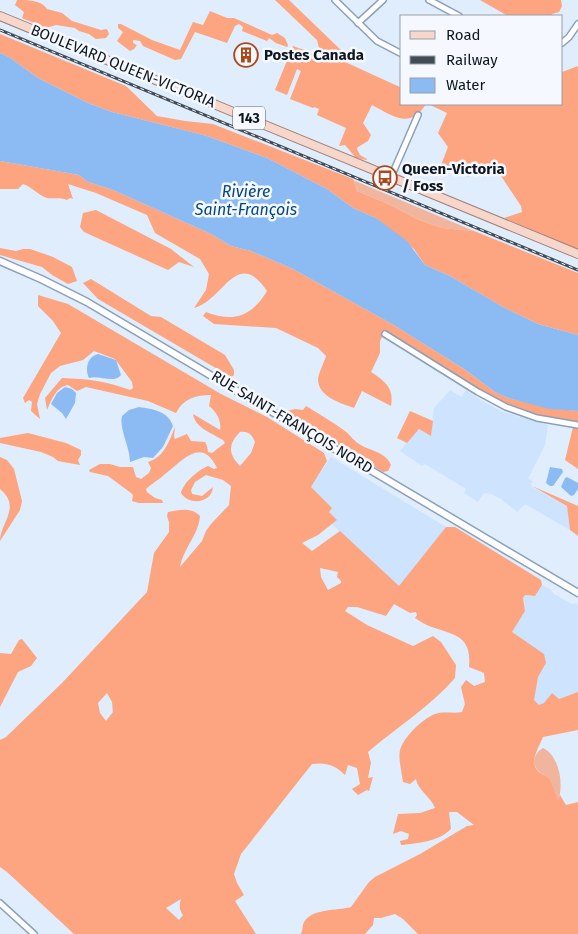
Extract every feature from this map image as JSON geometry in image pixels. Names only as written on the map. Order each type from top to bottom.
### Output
[{"type":"main road","name":"BOULEVARD QUEEN-VICTORIA","points":[[0,16],[578,254]]},
{"type":"street","points":[[335,0],[377,41],[400,53]]},
{"type":"street","points":[[358,23],[383,0]]},
{"type":"street","points":[[429,0],[457,15]]},
{"type":"street","points":[[563,42],[578,24]]},
{"type":"street","points":[[391,177],[418,115]]},
{"type":"street","name":"RUE SAINT-FRANÇOIS NORD","points":[[0,261],[86,302],[578,593]]},
{"type":"street","points":[[385,334],[478,392],[506,407],[537,418],[578,425]]},
{"type":"street","points":[[0,903],[34,934]]},
{"type":"shaded area","points":[[17,0],[38,2],[47,9],[62,13],[72,21],[101,30],[107,29],[109,34],[106,38],[96,39],[75,28],[56,25],[46,28],[22,18],[24,12],[15,5]]},
{"type":"shaded area","points":[[275,0],[289,0],[345,54],[343,61],[400,87],[400,105],[425,105],[414,117],[407,119],[394,116],[372,105],[363,123],[371,135],[368,141],[357,149],[360,155],[367,160],[356,158],[345,145],[339,146],[346,128],[317,115],[319,109],[290,99],[301,71],[297,69],[287,95],[275,90],[293,46],[321,56],[317,40]]},
{"type":"shaded area","points":[[480,0],[561,0],[562,6],[559,12],[552,15],[506,15]]},
{"type":"shaded area","points":[[210,11],[227,18],[234,18],[272,35],[277,33],[285,38],[288,45],[287,47],[276,43],[269,38],[267,41],[242,31],[243,27],[239,24],[235,26],[227,43],[195,32],[181,59],[175,60],[143,46],[140,41],[133,40],[133,43],[137,45],[130,51],[117,41],[123,32],[118,28],[118,24],[121,24],[152,40],[180,50],[193,22],[203,25]]},
{"type":"shaded area","points":[[0,34],[126,86],[157,116],[213,124],[353,179],[357,191],[419,220],[442,228],[474,231],[578,273],[578,335],[538,324],[503,307],[450,276],[425,265],[414,249],[376,218],[353,208],[327,189],[267,158],[207,136],[112,112],[88,103],[38,78],[9,57],[0,53]]},
{"type":"shaded area","points":[[578,66],[578,249],[504,218],[522,212],[521,206],[499,173],[475,163],[469,177],[441,165],[448,147],[438,133],[447,113],[430,105],[563,105],[563,72]]},
{"type":"shaded area","points":[[0,161],[79,175],[88,182],[113,190],[211,234],[231,246],[251,251],[293,269],[392,324],[464,369],[495,392],[508,398],[549,408],[578,411],[578,469],[565,460],[574,423],[525,412],[499,402],[385,331],[380,341],[380,353],[371,372],[388,386],[392,400],[391,406],[362,391],[354,408],[331,398],[326,395],[319,385],[318,379],[326,356],[318,348],[276,328],[214,324],[203,316],[206,312],[225,317],[234,317],[248,312],[261,300],[267,291],[256,279],[247,274],[238,275],[204,303],[194,308],[206,290],[209,274],[200,259],[155,233],[147,215],[96,193],[68,184],[73,199],[67,200],[47,198],[23,184],[18,189],[0,189]]},
{"type":"shaded area","points":[[353,180],[474,231],[442,228],[419,220],[357,191]]},
{"type":"shaded area","points":[[96,210],[171,249],[194,267],[179,262],[168,270],[84,232],[80,227],[83,213]]},
{"type":"shaded area","points":[[0,248],[16,251],[30,249],[53,257],[72,267],[77,281],[68,284],[42,267],[0,255]]},
{"type":"shaded area","points":[[91,279],[151,316],[161,317],[225,355],[234,370],[234,375],[231,377],[98,299],[83,283]]},
{"type":"shaded area","points":[[38,295],[68,304],[221,394],[267,417],[324,453],[327,461],[311,487],[332,508],[329,512],[337,520],[318,535],[302,543],[312,551],[340,531],[399,586],[446,527],[455,527],[541,580],[542,585],[535,596],[525,595],[523,598],[525,611],[512,632],[544,654],[546,663],[538,677],[534,700],[539,705],[544,703],[552,693],[559,699],[578,692],[578,730],[543,737],[537,750],[534,764],[539,772],[550,779],[558,800],[560,795],[566,805],[578,802],[578,934],[418,934],[395,914],[374,918],[373,925],[365,934],[301,934],[304,922],[313,914],[351,907],[369,882],[375,877],[420,854],[467,826],[474,825],[457,812],[449,812],[451,829],[440,837],[401,845],[400,841],[408,839],[409,834],[401,831],[393,834],[398,814],[420,813],[435,808],[416,779],[410,784],[403,782],[400,750],[405,740],[419,724],[430,716],[438,713],[462,712],[465,704],[461,687],[466,680],[474,686],[485,682],[484,673],[469,667],[469,656],[464,642],[453,634],[425,624],[415,618],[416,612],[410,613],[394,604],[386,616],[357,607],[348,607],[345,611],[367,625],[413,646],[433,636],[441,642],[456,665],[455,678],[424,708],[368,752],[371,763],[368,778],[373,777],[369,791],[367,790],[358,795],[352,789],[360,784],[357,768],[348,765],[345,775],[330,765],[322,763],[312,764],[241,854],[234,874],[244,895],[235,901],[256,934],[74,934],[0,867],[0,740],[6,737],[62,683],[147,592],[154,553],[169,532],[168,512],[189,510],[200,516],[197,529],[184,554],[180,567],[202,541],[211,524],[229,505],[231,486],[223,480],[206,475],[195,482],[191,490],[192,494],[202,496],[213,487],[209,497],[200,501],[194,501],[189,500],[181,493],[185,485],[200,470],[208,466],[214,469],[217,468],[211,458],[205,453],[199,452],[185,458],[146,489],[155,498],[162,500],[163,503],[139,503],[132,501],[133,495],[108,476],[90,472],[89,470],[100,464],[133,467],[136,477],[141,479],[149,473],[151,468],[148,462],[154,460],[162,453],[175,427],[175,439],[187,434],[191,441],[205,442],[208,452],[212,453],[225,443],[200,427],[193,414],[220,430],[219,420],[216,413],[209,406],[211,395],[200,396],[186,401],[176,413],[148,401],[86,387],[77,391],[68,385],[57,391],[47,410],[45,398],[62,378],[97,381],[130,390],[133,388],[132,382],[115,359],[94,351],[83,360],[60,366],[51,373],[37,404],[40,419],[31,411],[32,402],[29,400],[25,403],[23,398],[61,333],[53,321],[38,306]],"holes":[[[240,432],[246,432],[251,435],[255,442],[251,453],[240,466],[233,457],[231,449],[236,436]],[[320,568],[338,572],[337,577],[341,583],[328,590],[321,577]],[[107,693],[112,702],[113,712],[106,721],[100,713],[98,703]],[[181,899],[180,907],[183,915],[179,920],[166,908]]]},
{"type":"shaded area","points":[[450,390],[461,397],[466,390],[503,412],[548,425],[545,445],[528,479],[533,481],[532,487],[567,506],[570,530],[525,504],[517,512],[501,499],[484,493],[478,502],[464,493],[466,489],[425,464],[422,466],[400,451],[419,429],[431,436],[434,408]]},
{"type":"shaded area","points":[[306,406],[347,433],[359,444],[385,457],[391,465],[388,471],[383,472],[284,412],[295,409],[303,410]]},
{"type":"shaded area","points":[[410,411],[433,421],[431,436],[419,429],[407,443],[397,438]]},
{"type":"shaded area","points":[[28,433],[66,443],[81,450],[78,460],[80,465],[58,461],[41,452],[0,443],[0,438]]},
{"type":"shaded area","points":[[0,457],[7,460],[14,469],[22,501],[20,510],[0,541],[10,509],[6,496],[0,489]]},
{"type":"shaded area","points":[[331,457],[446,527],[399,587],[332,524],[337,520],[311,487]]},
{"type":"shaded area","points":[[532,486],[578,506],[578,536],[570,530],[567,506]]},
{"type":"shaded area","points":[[542,585],[572,604],[578,605],[578,692],[559,699],[552,693],[544,704],[539,705],[534,700],[536,686],[538,677],[546,663],[511,632],[525,611],[523,598],[525,595],[535,596]]},
{"type":"shaded area","points":[[22,639],[37,658],[31,666],[18,672],[0,707],[0,653],[11,654],[19,640]]},
{"type":"shaded area","points":[[543,748],[549,752],[557,764],[561,788],[558,801],[552,790],[550,779],[537,769],[534,763],[535,756]]},
{"type":"water","name":"Rivière Saint-François","points":[[0,53],[9,57],[38,78],[88,103],[112,112],[207,136],[267,158],[327,189],[353,208],[376,218],[407,241],[425,265],[450,276],[503,307],[538,324],[578,335],[578,411],[549,409],[508,398],[495,392],[464,369],[392,324],[293,269],[251,251],[231,246],[211,234],[113,190],[88,182],[79,175],[0,161]]},
{"type":"water","points":[[98,354],[116,360],[121,375],[118,378],[89,378],[87,371],[89,361]]},
{"type":"water","points":[[65,387],[72,389],[76,393],[75,403],[66,419],[51,404],[57,393]]},
{"type":"water","points":[[139,407],[164,414],[173,426],[163,447],[153,458],[144,457],[130,462],[121,421],[122,416],[129,410]]},
{"type":"water","points":[[550,467],[562,469],[563,472],[553,486],[546,483]]},
{"type":"water","points":[[567,477],[578,483],[578,489],[571,496],[561,487]]},
{"type":"railway","points":[[0,30],[578,270]]},
{"type":"place","name":"Postes Canada","points":[[246,55]]},
{"type":"place","name":"Queen-Victoria / Foss","points":[[385,178]]}]
